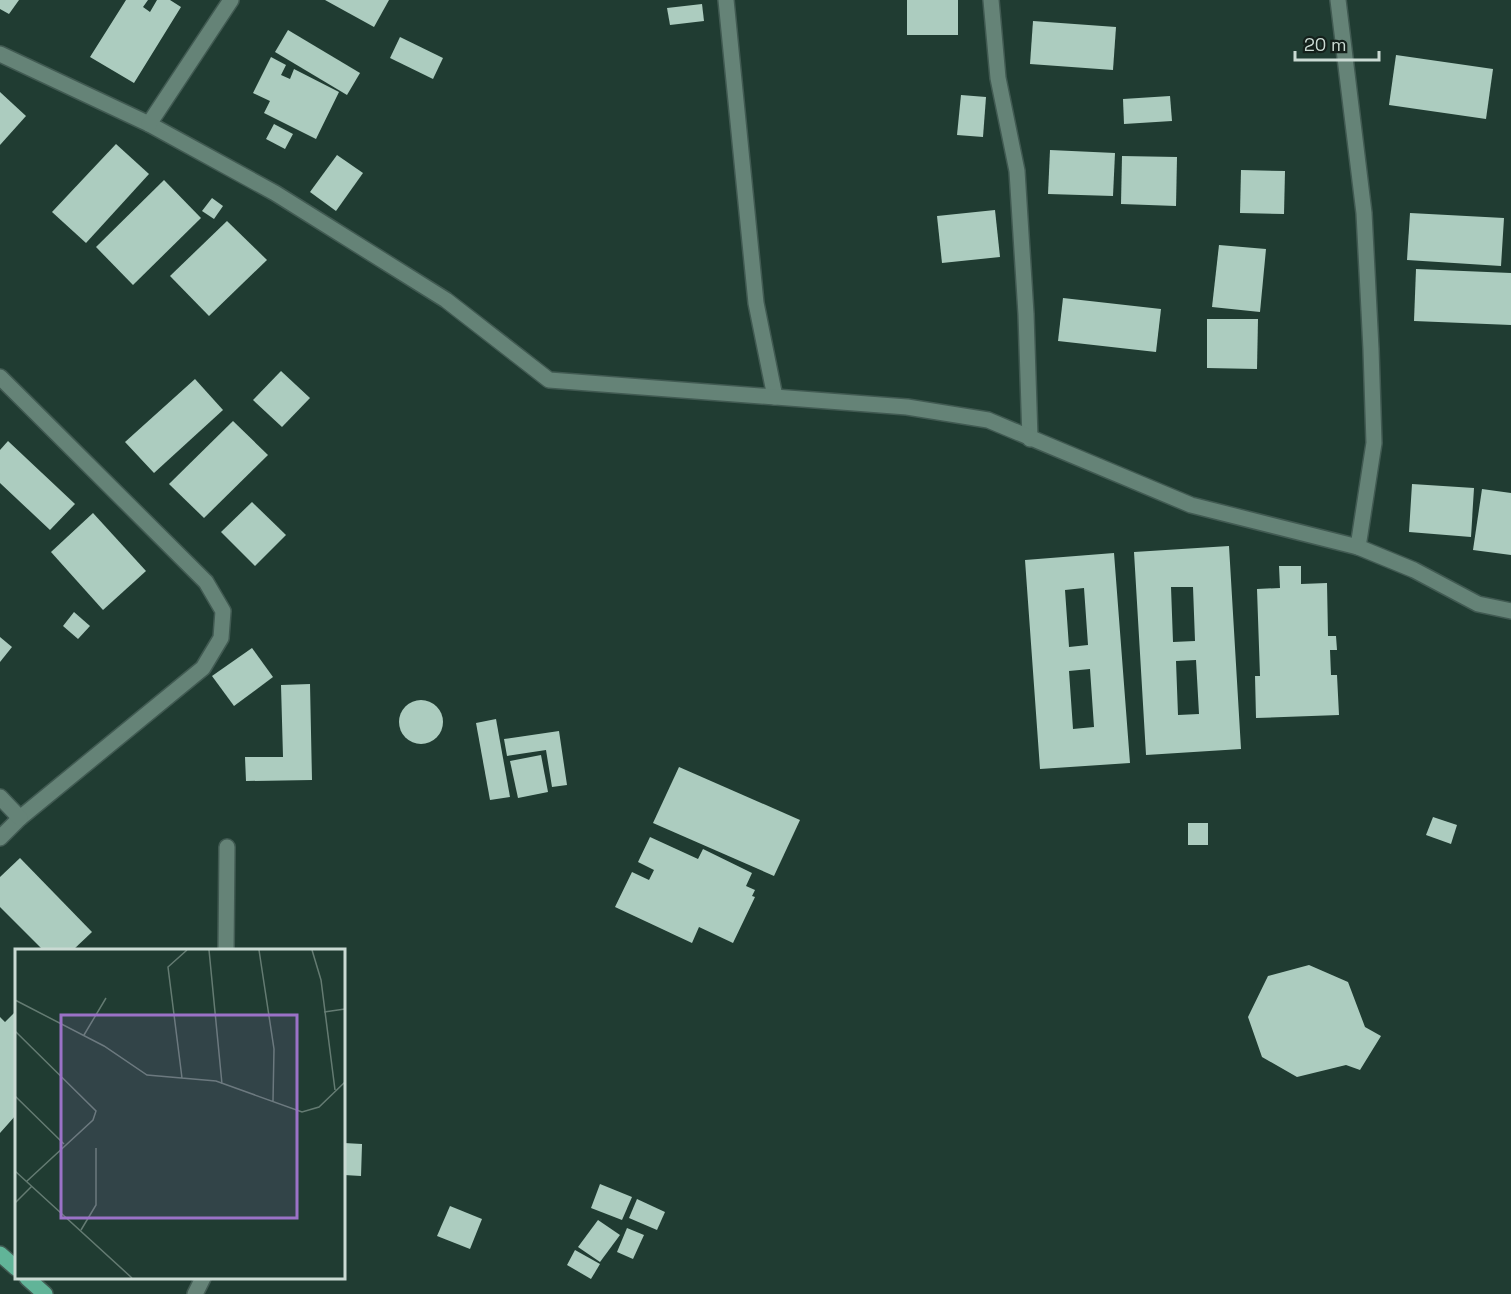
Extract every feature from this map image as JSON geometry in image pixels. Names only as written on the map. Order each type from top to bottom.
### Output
[{"type":"main road","points":[[0,1254],[15,1268]]},
{"type":"main road","points":[[28,1279],[45,1294]]},
{"type":"street","points":[[149,124],[231,0]]},
{"type":"street","points":[[726,0],[756,303],[775,397]]},
{"type":"street","points":[[991,0],[998,78],[1017,171],[1026,314],[1030,439]]},
{"type":"street","points":[[1338,0],[1364,213],[1371,349],[1374,444],[1358,547]]},
{"type":"street","points":[[0,54],[149,124],[275,193],[446,300],[549,380],[907,407],[988,420],[1191,504],[1358,547],[1414,570],[1478,604],[1511,611]]},
{"type":"street","points":[[0,377],[206,582],[223,611],[221,638],[203,669],[20,818],[0,838]]},
{"type":"street","points":[[0,797],[20,818]]},
{"type":"street","points":[[226,847],[226,949]]},
{"type":"street","points":[[195,1294],[202,1279]]},
{"type":"building","points":[[0,0],[19,0],[9,14],[0,9]]},
{"type":"building","points":[[126,0],[148,0],[143,7],[150,12],[157,0],[170,0],[181,7],[134,83],[90,57]]},
{"type":"building","points":[[325,0],[389,0],[374,27]]},
{"type":"building","points":[[907,0],[958,0],[958,35],[907,35]]},
{"type":"building","points":[[702,4],[704,21],[670,25],[667,8]]},
{"type":"building","points":[[1033,21],[1116,27],[1113,70],[1030,64]]},
{"type":"building","points":[[288,30],[360,73],[347,95],[275,52]]},
{"type":"building","points":[[400,37],[443,58],[433,79],[390,58]]},
{"type":"building","points":[[1396,55],[1493,69],[1486,119],[1389,105]]},
{"type":"building","points":[[271,57],[286,65],[281,75],[290,79],[294,69],[339,92],[316,139],[264,113],[270,101],[253,93]]},
{"type":"building","points":[[0,92],[26,116],[0,145]]},
{"type":"building","points":[[961,95],[986,97],[983,137],[957,135]]},
{"type":"building","points":[[1170,96],[1172,121],[1124,124],[1123,99]]},
{"type":"building","points":[[274,124],[293,134],[285,149],[266,139]]},
{"type":"building","points":[[116,144],[149,174],[86,243],[52,212]]},
{"type":"building","points":[[1050,150],[1115,153],[1113,196],[1048,194]]},
{"type":"building","points":[[337,155],[363,173],[336,211],[310,192]]},
{"type":"building","points":[[1122,156],[1177,157],[1176,206],[1121,204]]},
{"type":"building","points":[[1241,170],[1285,171],[1284,214],[1240,213]]},
{"type":"building","points":[[164,180],[201,218],[133,285],[96,247]]},
{"type":"building","points":[[212,198],[223,206],[214,219],[202,211]]},
{"type":"building","points":[[995,210],[1000,257],[942,263],[937,216]]},
{"type":"building","points":[[1410,213],[1504,218],[1501,266],[1407,260]]},
{"type":"building","points":[[227,221],[267,260],[209,316],[170,276]]},
{"type":"building","points":[[1219,245],[1266,249],[1260,312],[1212,307]]},
{"type":"building","points":[[1416,269],[1511,273],[1511,325],[1414,321]]},
{"type":"building","points":[[1063,298],[1161,309],[1156,352],[1058,341]]},
{"type":"building","points":[[1207,319],[1258,319],[1257,369],[1207,368]]},
{"type":"building","points":[[281,371],[310,398],[282,427],[253,400]]},
{"type":"building","points":[[195,379],[223,410],[154,473],[125,442]]},
{"type":"building","points":[[233,421],[268,455],[204,518],[169,484]]},
{"type":"building","points":[[8,441],[75,504],[50,530],[0,483],[0,450]]},
{"type":"building","points":[[1412,484],[1474,488],[1471,537],[1409,532]]},
{"type":"building","points":[[1482,489],[1511,493],[1511,555],[1473,550]]},
{"type":"building","points":[[252,502],[286,535],[255,566],[221,532]]},
{"type":"building","points":[[93,513],[146,571],[103,610],[51,552]]},
{"type":"building","points":[[1229,546],[1241,749],[1146,755],[1134,552]],"holes":[[[1171,587],[1193,587],[1195,641],[1173,642]],[[1196,660],[1199,714],[1178,715],[1176,661]]]},
{"type":"building","points":[[1114,553],[1130,763],[1040,769],[1025,560]],"holes":[[[1084,588],[1088,645],[1069,647],[1065,590]],[[1090,669],[1094,727],[1073,729],[1069,671]]]},
{"type":"building","points":[[1279,566],[1301,566],[1301,584],[1327,583],[1328,636],[1336,636],[1337,650],[1330,650],[1331,675],[1337,675],[1339,715],[1256,718],[1255,676],[1260,676],[1257,589],[1280,588]]},
{"type":"building","points":[[74,612],[90,626],[78,639],[63,626]]},
{"type":"building","points":[[0,637],[12,647],[0,662]]},
{"type":"building","points":[[252,648],[273,677],[234,706],[212,676]]},
{"type":"building","points":[[310,684],[312,780],[246,781],[245,757],[283,757],[281,685]]},
{"type":"building","points":[[421,700],[430,701],[437,706],[442,713],[442,731],[437,738],[430,743],[421,744],[412,743],[405,738],[400,731],[399,722],[400,713],[405,706],[412,701]]},
{"type":"building","points":[[496,719],[510,797],[490,800],[476,723]]},
{"type":"building","points":[[559,731],[567,785],[552,787],[546,750],[507,756],[504,739]]},
{"type":"building","points":[[541,755],[548,792],[518,798],[510,761]]},
{"type":"building","points":[[679,767],[800,820],[774,876],[653,823]]},
{"type":"building","points":[[1433,817],[1457,825],[1451,844],[1426,835]]},
{"type":"building","points":[[1188,823],[1208,823],[1208,845],[1188,845]]},
{"type":"building","points":[[650,837],[698,859],[703,849],[752,873],[746,886],[755,890],[752,896],[755,897],[733,943],[699,927],[692,943],[615,907],[632,872],[649,880],[654,870],[638,862]]},
{"type":"building","points":[[20,858],[92,932],[74,949],[42,949],[0,907],[0,877]]},
{"type":"building","points":[[1309,965],[1348,982],[1365,1027],[1381,1036],[1360,1070],[1346,1065],[1297,1077],[1262,1057],[1248,1017],[1268,976]]},
{"type":"building","points":[[15,1012],[15,1116],[0,1133],[0,1017],[5,1022]]},
{"type":"building","points":[[345,1143],[362,1144],[361,1176],[345,1175]]},
{"type":"building","points":[[600,1184],[632,1197],[622,1220],[591,1208]]},
{"type":"building","points":[[637,1199],[665,1212],[657,1230],[629,1218]]},
{"type":"building","points":[[450,1206],[482,1219],[470,1249],[437,1236]]},
{"type":"building","points":[[598,1220],[620,1235],[600,1262],[578,1247]]},
{"type":"building","points":[[627,1228],[644,1235],[633,1259],[617,1252]]},
{"type":"building","points":[[575,1250],[600,1264],[591,1279],[567,1265]]}]
